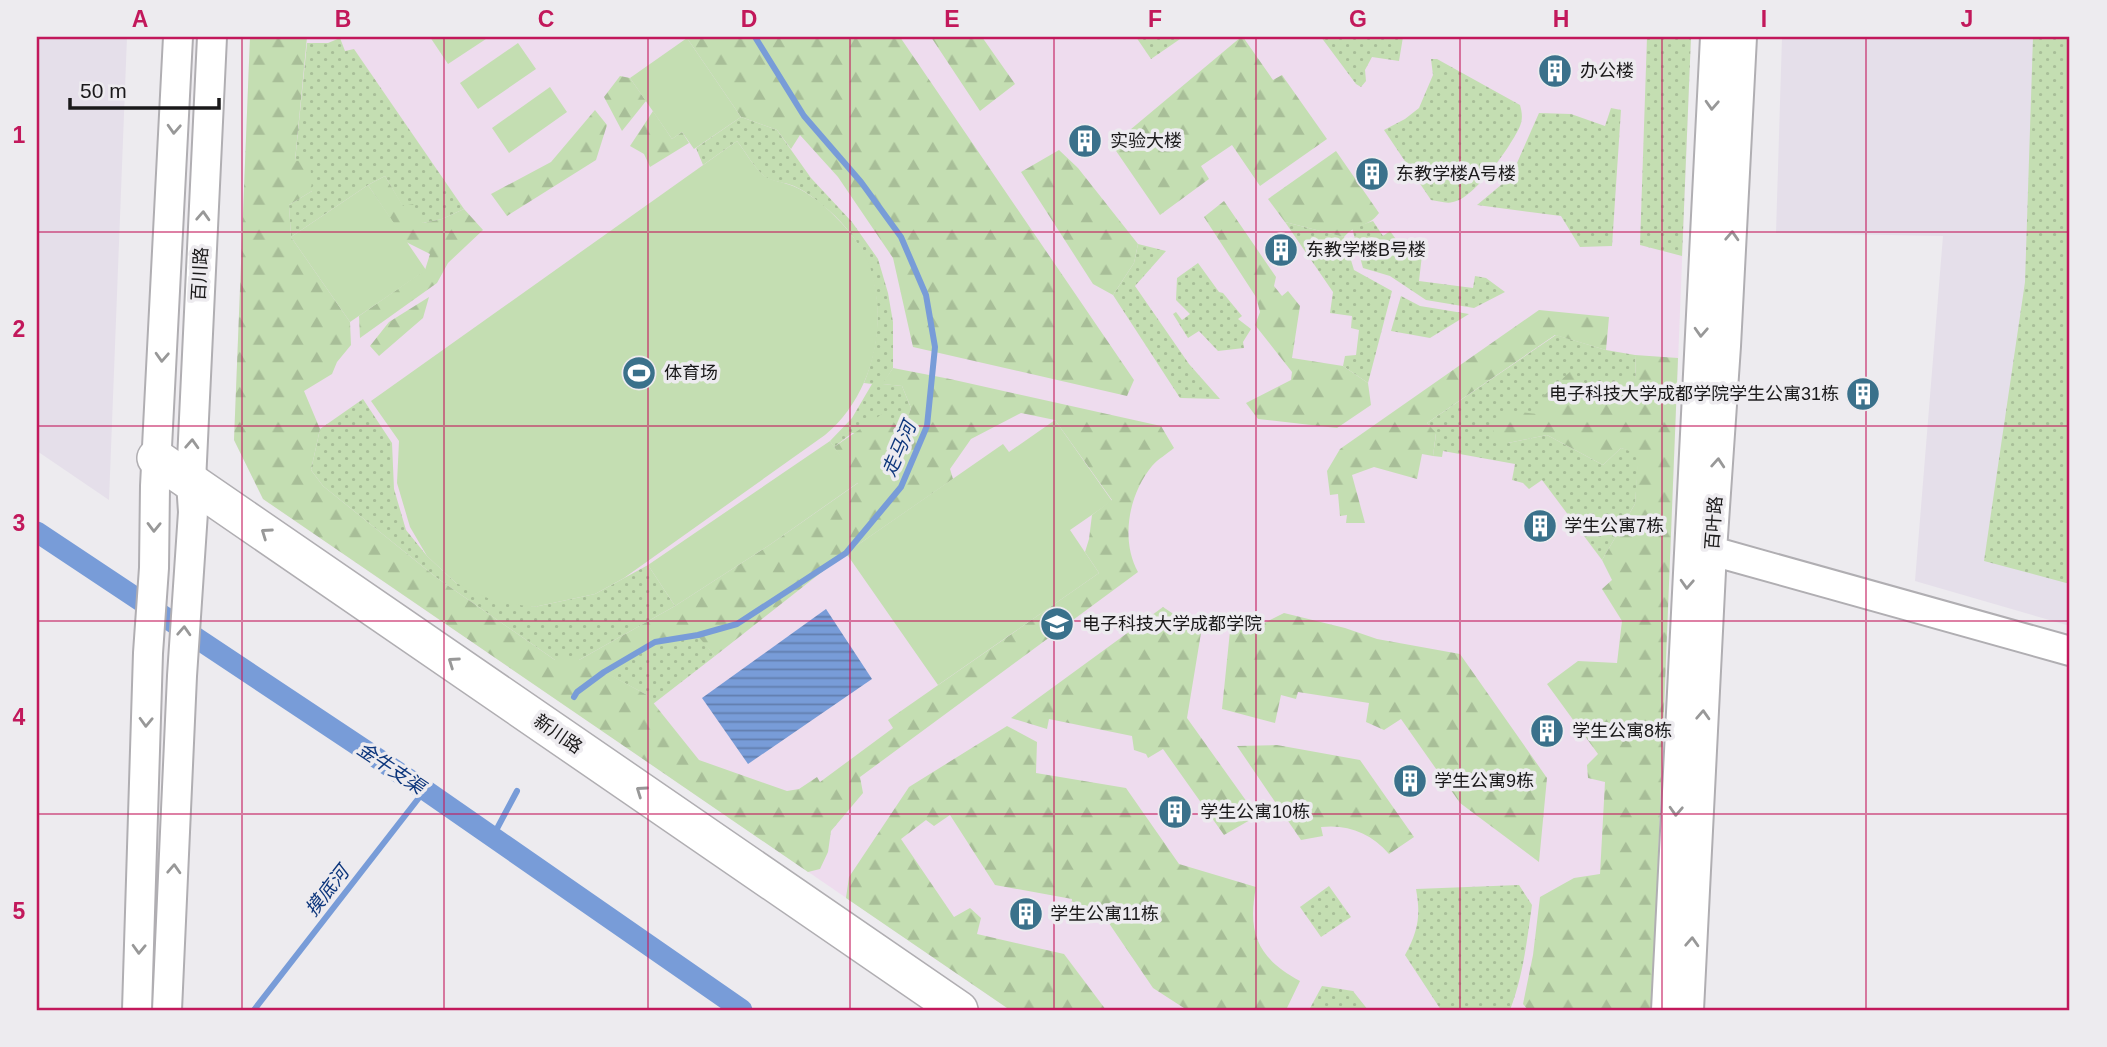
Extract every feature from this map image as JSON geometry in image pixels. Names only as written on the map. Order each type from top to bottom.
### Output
[{"type":"main road","name":"新川路","points":[[156,472],[918,1010]]},
{"type":"main road","name":"新川路","points":[[192,497],[959,1010]]},
{"type":"street","name":"百川路","points":[[137,1010],[148,653],[178,37]]},
{"type":"street","name":"百川路","points":[[167,1010],[212,37]]},
{"type":"street","name":"百叶路","points":[[1689,1010],[1715,37]]},
{"type":"street","name":"百叶路","points":[[1666,1010],[1700,551],[1727,334],[1742,37]]},
{"type":"street","points":[[1700,551],[2070,651]]},
{"type":"shaded area","points":[[37,37],[127,37],[109,500],[37,451]]},
{"type":"shaded area","name":"电子科技大学成都学院","points":[[250,37],[1691,37],[1652,1010],[1010,1010],[263,499],[234,440]]},
{"type":"shaded area","points":[[1782,37],[2070,37],[2070,626],[1915,581],[1943,236],[1776,233]]},
{"type":"green space","points":[[250,37],[307,37],[295,161],[310,160],[312,191],[289,205],[291,237],[350,322],[351,345],[337,362],[332,374],[304,391],[320,429],[311,470],[323,486],[437,578],[555,660],[579,660],[675,606],[858,483],[834,447],[885,412],[903,433],[911,408],[902,386],[882,384],[893,368],[1161,426],[1174,448],[1152,466],[1133,503],[1128,531],[1129,545],[1138,572],[860,777],[863,793],[831,831],[828,852],[820,869],[808,872],[263,499],[234,440]],"holes":[[[1021,413],[1055,420],[1112,500],[1092,515],[1085,552],[1099,573],[888,720],[893,728],[820,782],[817,777],[799,789],[787,791],[699,760],[647,695],[605,672],[655,642],[697,635],[715,656],[846,553],[953,479],[950,469],[971,439]]]},
{"type":"green space","points":[[430,37],[489,37],[448,64]]},
{"type":"green space","points":[[900,37],[1134,380],[1127,396],[913,347],[893,258],[838,177],[800,135],[791,149],[777,130],[741,117],[687,38]]},
{"type":"green space","points":[[931,37],[982,37],[1015,84],[980,111]]},
{"type":"green space","points":[[1136,37],[1183,37],[1151,59]]},
{"type":"green space","points":[[1241,37],[1273,80],[1282,75],[1327,139],[1260,186],[1232,145],[1201,166],[1209,179],[1160,215],[1112,145]]},
{"type":"green space","points":[[1321,37],[1403,37],[1399,61],[1372,57],[1365,70],[1366,81],[1361,87]]},
{"type":"green space","points":[[1647,37],[1691,37],[1682,256],[1640,245]]},
{"type":"green space","points":[[2033,37],[2070,37],[2070,584],[1984,561],[2025,282]]},
{"type":"green space","points":[[340,38],[345,51],[354,49],[464,209],[442,219],[423,223],[403,207],[385,176],[291,237],[289,205],[312,191],[295,161],[307,43],[328,43]]},
{"type":"green space","points":[[687,38],[741,117],[694,149],[682,132],[672,139],[630,78]]},
{"type":"green space","points":[[518,43],[536,69],[478,109],[460,83]]},
{"type":"green space","points":[[1431,59],[1437,59],[1520,105],[1522,113],[1516,135],[1501,158],[1471,192],[1451,203],[1431,200],[1384,130],[1419,108],[1433,75]]},
{"type":"green space","points":[[620,76],[630,78],[646,101],[622,131],[604,97]]},
{"type":"green space","points":[[550,87],[567,112],[509,153],[492,128]]},
{"type":"green space","points":[[1611,108],[1621,110],[1612,246],[1580,247],[1561,216],[1477,205],[1501,185],[1517,163],[1539,113],[1571,114],[1605,126]]},
{"type":"green space","points":[[595,110],[607,125],[596,160],[507,216],[491,194],[551,162]]},
{"type":"green space","points":[[653,111],[672,139],[682,132],[689,143],[650,167],[644,154],[630,146]]},
{"type":"green space","points":[[741,117],[777,130],[811,178],[852,222],[878,259],[893,322],[893,368],[883,384],[902,386],[911,408],[903,434],[852,433],[834,447],[830,441],[852,418],[872,384],[864,383],[877,334],[874,286],[867,263],[841,222],[801,190],[764,176],[737,141],[703,165],[696,148]]},
{"type":"green space","name":"体育场","points":[[737,141],[763,175],[797,188],[824,206],[852,235],[863,252],[871,270],[878,315],[872,360],[854,401],[825,435],[624,578],[595,594],[534,607],[496,602],[456,583],[427,556],[410,527],[397,483],[399,441],[371,401]]},
{"type":"green space","points":[[1059,150],[1078,168],[1138,244],[1134,263],[1113,295],[1093,284],[1021,172]]},
{"type":"green space","points":[[1336,151],[1379,213],[1344,237],[1285,222],[1268,199]]},
{"type":"green space","points":[[385,176],[403,206],[413,204],[423,223],[442,219],[464,209],[483,230],[448,263],[437,283],[360,338],[359,316],[425,270],[430,254],[406,242],[368,185]]},
{"type":"green space","points":[[368,185],[426,270],[350,322],[291,237]]},
{"type":"green space","points":[[1224,201],[1276,277],[1274,286],[1282,296],[1288,291],[1300,306],[1292,358],[1343,366],[1368,383],[1371,405],[1337,428],[1258,419],[1246,403],[1291,380],[1292,372],[1255,325],[1260,312],[1256,297],[1204,217]]},
{"type":"green space","points":[[1373,221],[1383,236],[1390,231],[1406,253],[1422,255],[1419,281],[1473,288],[1475,276],[1486,278],[1505,292],[1474,308],[1426,300],[1390,276],[1363,268],[1352,228]]},
{"type":"green space","points":[[1285,222],[1344,237],[1354,270],[1392,291],[1368,383],[1343,366],[1345,356],[1356,355],[1359,330],[1351,328],[1352,316],[1330,313],[1333,292]]},
{"type":"green space","points":[[1138,244],[1166,251],[1135,286],[1189,364],[1220,399],[1180,398],[1113,295],[1134,263]]},
{"type":"green space","points":[[1198,263],[1219,292],[1223,293],[1242,316],[1238,319],[1251,329],[1243,342],[1244,348],[1218,351],[1199,331],[1188,338],[1173,314],[1176,312],[1182,320],[1190,314],[1176,300],[1177,278]]},
{"type":"green space","points":[[1401,296],[1420,306],[1469,314],[1430,338],[1391,331]]},
{"type":"green space","points":[[429,297],[423,318],[379,356],[370,346],[389,322]]},
{"type":"green space","points":[[1539,310],[1609,317],[1606,350],[1555,335],[1427,423],[1436,433],[1433,456],[1422,454],[1417,479],[1374,467],[1352,475],[1365,523],[1346,523],[1347,515],[1340,516],[1338,494],[1330,495],[1327,471],[1340,449]]},
{"type":"green space","points":[[1556,335],[1606,350],[1635,355],[1636,380],[1615,400],[1606,405],[1598,400],[1538,414],[1508,443],[1547,435],[1603,465],[1621,448],[1639,453],[1635,504],[1602,560],[1542,480],[1529,489],[1523,483],[1512,480],[1515,464],[1443,451],[1442,457],[1433,456],[1436,434],[1427,423]]},
{"type":"green space","points":[[1635,355],[1678,358],[1652,1010],[1528,1010],[1523,1004],[1533,955],[1540,897],[1574,878],[1600,874],[1605,782],[1588,778],[1587,765],[1598,754],[1547,684],[1578,661],[1617,663],[1622,621],[1602,589],[1612,580],[1602,560],[1635,504],[1638,454],[1621,448],[1603,465],[1547,435],[1508,443],[1495,437],[1492,426],[1511,411],[1537,414],[1539,400],[1571,371],[1595,391],[1598,400],[1606,405],[1615,400],[1612,388],[1621,376],[1636,379]]},
{"type":"green space","points":[[363,399],[392,443],[394,489],[406,530],[427,556],[456,583],[534,607],[595,594],[648,565],[675,606],[579,660],[555,660],[437,578],[323,486],[311,470],[320,429]]},
{"type":"green space","points":[[1055,420],[1112,501],[1070,530],[1099,573],[938,685],[846,553],[1003,444],[1009,452]]},
{"type":"green space","points":[[830,441],[859,482],[768,546],[675,606],[648,565]]},
{"type":"green space","points":[[1163,607],[1181,619],[1202,627],[1187,718],[1257,816],[1224,835],[1163,749],[1148,758],[1146,754],[1134,750],[1132,736],[1049,719],[1047,729],[1011,718]]},
{"type":"green space","points":[[1284,613],[1377,639],[1460,654],[1547,778],[1539,862],[1460,803],[1401,719],[1384,730],[1366,722],[1369,703],[1298,692],[1296,699],[1281,695],[1275,723],[1222,709],[1230,631],[1258,626]]},
{"type":"green space","points":[[698,635],[715,656],[653,704],[647,695],[604,672],[655,642]]},
{"type":"green space","points":[[1007,726],[1037,742],[1036,773],[1126,788],[1179,864],[1256,887],[1253,918],[1259,943],[1274,963],[1300,981],[1286,1010],[1187,1010],[1153,988],[1100,910],[1088,920],[1071,911],[1072,899],[995,885],[950,815],[934,826],[926,820],[901,839],[954,917],[970,908],[981,918],[977,934],[1064,954],[1106,1010],[1010,1010],[846,898],[849,877],[909,787]]},
{"type":"green space","points":[[1277,745],[1360,760],[1414,837],[1389,854],[1367,835],[1340,827],[1321,827],[1323,836],[1301,840],[1237,746]]},
{"type":"green space","points":[[1519,885],[1532,905],[1521,972],[1510,1010],[1441,1010],[1405,955],[1417,923],[1416,889]]},
{"type":"green space","points":[[1329,886],[1351,917],[1321,937],[1300,907]]},
{"type":"green space","points":[[1322,986],[1353,991],[1368,1010],[1309,1010]]},
{"type":"water","points":[[826,609],[872,679],[748,764],[702,698]]},
{"type":"waterway","name":"走马河","points":[[574,697],[604,672],[655,642],[698,635],[737,624],[846,553],[901,487],[927,426],[935,347],[926,295],[901,237],[861,182],[804,116],[755,37]]},
{"type":"waterway","name":"金牛支渠","points":[[37,532],[425,790],[742,1010]]},
{"type":"waterway","name":"摸底河","points":[[254,1010],[425,790]]},
{"type":"waterway","name":"走马河","points":[[492,838],[517,791]]},
{"type":"place","name":"办公楼","points":[[1555,71]]},
{"type":"place","name":"实验大楼","points":[[1085,141]]},
{"type":"place","name":"东教学楼A号楼","points":[[1372,174]]},
{"type":"place","name":"东教学楼B号楼","points":[[1281,250]]},
{"type":"place","name":"体育场","points":[[639,373]]},
{"type":"place","name":"电子科技大学成都学院学生公寓31栋","points":[[1863,394]]},
{"type":"place","name":"学生公寓7栋","points":[[1540,526]]},
{"type":"place","name":"电子科技大学成都学院","points":[[1057,624]]},
{"type":"place","name":"学生公寓8栋","points":[[1547,731]]},
{"type":"place","name":"学生公寓9栋","points":[[1410,781]]},
{"type":"place","name":"学生公寓10栋","points":[[1175,812]]},
{"type":"place","name":"学生公寓11栋","points":[[1026,914]]}]
